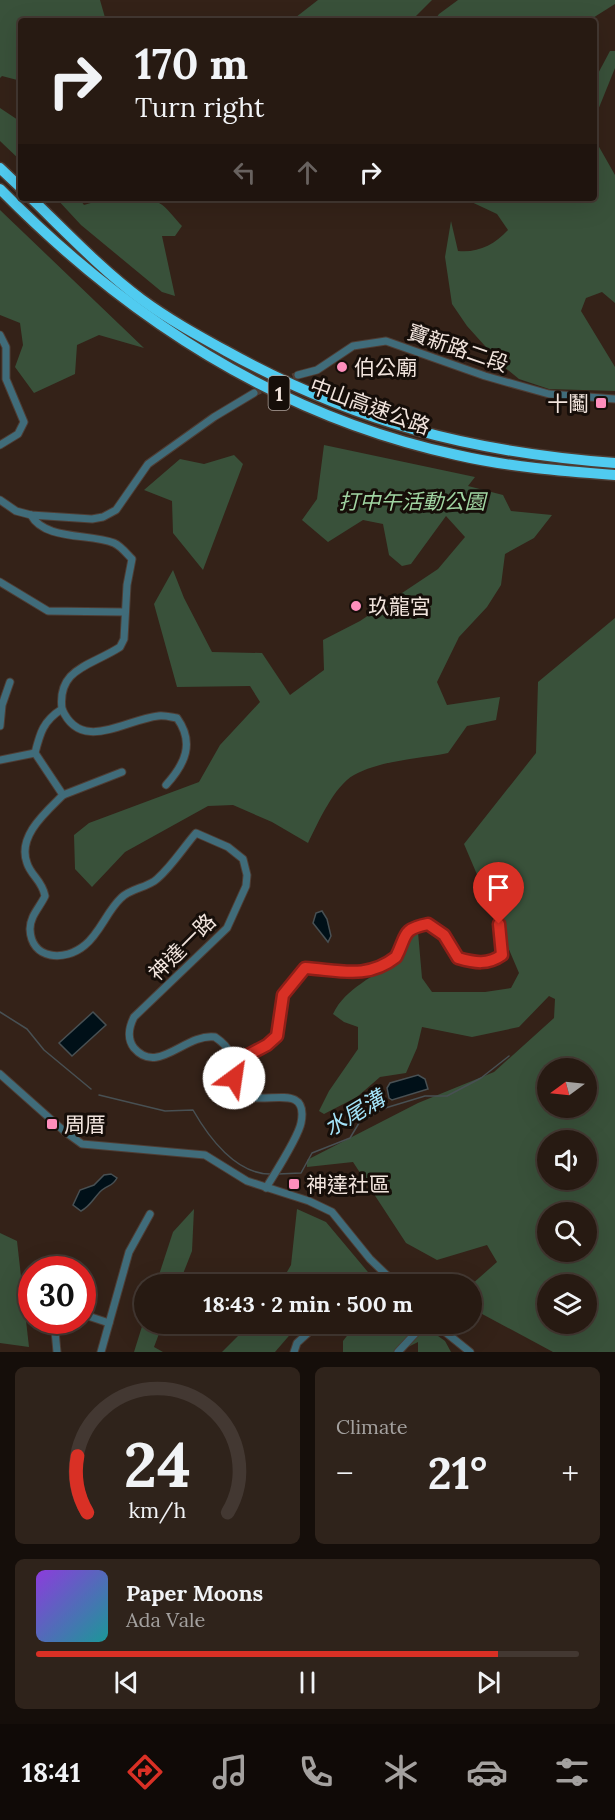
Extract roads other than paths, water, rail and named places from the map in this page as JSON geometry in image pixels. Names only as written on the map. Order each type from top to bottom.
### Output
[{"type":"highway","points":[[0,168],[18,185]]},
{"type":"highway","name":"中山高速公路","points":[[0,189],[75,261],[134,308],[186,344],[285,396],[353,425],[449,453],[548,469],[615,475]]},
{"type":"highway","name":"中山高速公路","points":[[34,201],[140,299],[219,347],[316,397],[386,423],[452,440],[538,455],[615,463]]},
{"type":"street","points":[[0,335],[4,338],[6,347],[6,380],[20,406],[24,422],[18,434],[0,445]]},
{"type":"street","name":"寶新路二段","points":[[298,375],[317,370],[353,346],[386,341],[485,376],[549,394],[615,399]]},
{"type":"street","points":[[0,500],[15,511],[31,515],[92,519],[104,517],[116,510],[148,464],[214,417],[254,393]]},
{"type":"street","points":[[31,515],[35,523],[55,531],[116,543],[132,559],[124,612],[124,639],[120,647],[71,675],[63,684],[60,694],[62,709],[68,723],[85,732],[99,732],[159,716],[177,717],[187,731],[186,754],[179,770],[166,785]]},
{"type":"street","points":[[0,582],[48,611],[124,612]]},
{"type":"street","points":[[0,726],[2,705],[10,682]]},
{"type":"street","points":[[62,709],[46,721],[40,730],[35,753],[63,795],[123,772]]},
{"type":"street","points":[[0,760],[35,753]]},
{"type":"street","name":"神達一路","points":[[63,795],[28,836],[25,847],[27,864],[42,884],[45,896],[33,915],[30,927],[31,936],[40,951],[50,957],[71,953],[85,945],[119,899],[157,879],[196,833],[228,847],[243,859],[248,875],[246,886],[227,928],[134,1017],[129,1033],[133,1047],[138,1052],[146,1057],[156,1058],[198,1037],[215,1037],[226,1044],[235,1062],[235,1085],[242,1095],[253,1100],[287,1096],[296,1101],[301,1109],[301,1124],[266,1188]]},
{"type":"street","points":[[235,1062],[267,1045],[277,1036],[283,995],[305,968],[355,974],[371,972],[396,957],[403,935],[415,926],[428,924],[444,935],[458,958],[473,962],[492,962],[502,955],[499,924]]},
{"type":"street","points":[[0,1074],[82,1144],[205,1155],[247,1181],[309,1201],[332,1212],[370,1259],[386,1274]]},
{"type":"street","points":[[101,1352],[129,1252],[150,1214]]},
{"type":"street","points":[[96,1319],[109,1323]]},
{"type":"street","points":[[55,1334],[57,1352]]},
{"type":"street","points":[[294,1352],[297,1343],[307,1334]]},
{"type":"street","points":[[398,1352],[415,1334]]},
{"type":"street","points":[[448,1334],[470,1352]]},
{"type":"waterway","name":"水尾溝","points":[[0,1012],[27,1029],[44,1050],[91,1089]]},
{"type":"waterway","name":"水尾溝","points":[[278,1174],[301,1173],[312,1153],[350,1138],[359,1123],[382,1109],[425,1096],[447,1096],[481,1078],[509,1056]]},
{"type":"waterway","name":"水尾溝","points":[[99,1095],[165,1111],[193,1110],[215,1143],[235,1161],[246,1168],[270,1174]]},
{"type":"tunnel","points":[[254,393],[298,375]]},
{"type":"place","name":"伯公廟","points":[[342,367]]},
{"type":"place","name":"十鬮","points":[[601,403]]},
{"type":"place","name":"玖龍宮","points":[[356,606]]},
{"type":"place","name":"周厝","points":[[52,1124]]},
{"type":"place","name":"神達社區","points":[[294,1184]]},
{"type":"park label","name":"打中午活動公園","points":[[412,501]]}]
